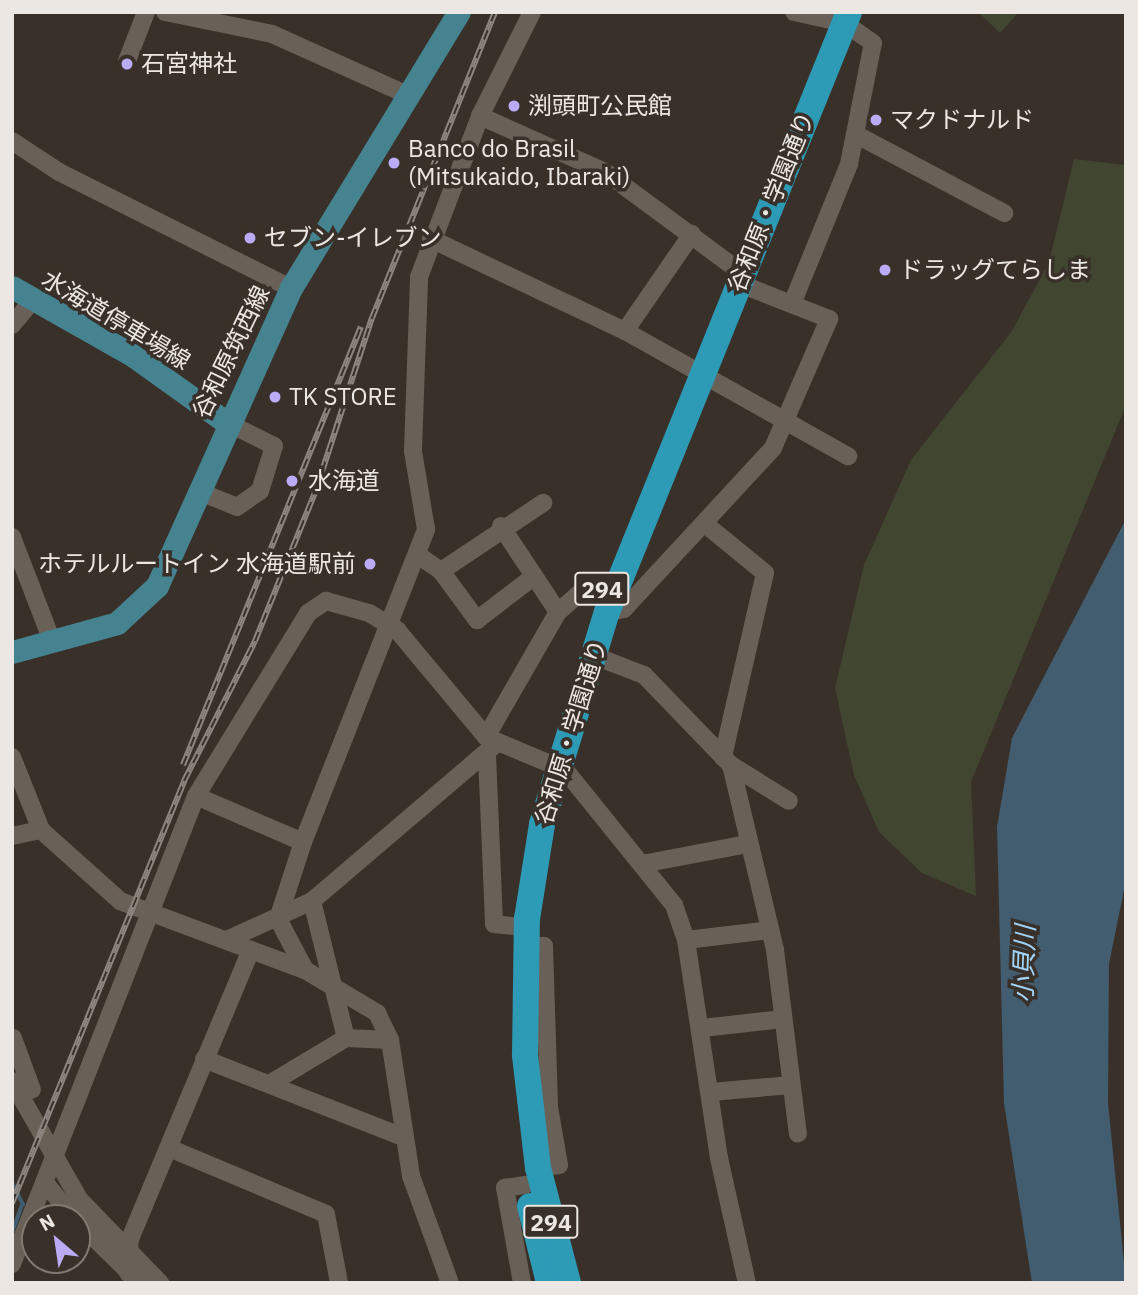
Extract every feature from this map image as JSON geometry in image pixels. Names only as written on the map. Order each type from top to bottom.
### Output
[{"type":"highway","name":"谷和原・学園通り","points":[[549,1283],[532,1176],[519,936],[548,763],[603,604],[837,16]]},
{"type":"highway","name":"谷和原・学園通り","points":[[548,763],[592,655],[603,604]]},
{"type":"highway","name":"谷和原・学園通り","points":[[532,1176],[568,1283]]},
{"type":"main road","name":"谷和原筑西線","points":[[12,652],[105,628],[140,607],[162,578],[226,422],[291,288],[411,96],[459,12]]},
{"type":"main road","name":"水海道停車場線","points":[[12,287],[32,301],[132,355],[226,422]]},
{"type":"street","points":[[127,61],[146,12]]},
{"type":"street","points":[[165,12],[272,34],[411,96]]},
{"type":"street","points":[[305,970],[278,919],[303,842],[389,624],[419,556],[426,529],[413,451],[417,302],[431,239],[480,116],[532,12]]},
{"type":"street","points":[[792,304],[855,134],[873,43],[837,16],[794,12]]},
{"type":"street","points":[[229,940],[312,901],[490,745],[558,612],[582,592],[603,604],[624,609],[774,448],[830,320],[734,274],[692,234],[605,172],[480,116]]},
{"type":"street","points":[[855,134],[1004,214]]},
{"type":"street","points":[[12,141],[59,172],[291,288]]},
{"type":"street","points":[[625,331],[692,234]]},
{"type":"street","points":[[431,239],[625,331],[695,373],[848,456]]},
{"type":"street","points":[[12,326],[32,301]]},
{"type":"street","points":[[198,491],[237,507],[260,491],[274,446],[226,422]]},
{"type":"street","points":[[440,571],[501,526],[543,503]]},
{"type":"street","points":[[705,524],[765,573],[727,761],[770,930],[798,1134]]},
{"type":"street","points":[[501,526],[558,612]]},
{"type":"street","points":[[12,537],[52,642]]},
{"type":"street","points":[[419,556],[440,571],[477,620],[533,577]]},
{"type":"street","points":[[13,1261],[153,916],[196,796],[313,608],[343,604],[389,624],[490,745],[548,763],[608,818],[674,905],[686,940],[747,1283]]},
{"type":"street","points":[[592,655],[644,675],[727,761],[789,801]]},
{"type":"street","points":[[490,745],[495,924],[544,946],[527,1048],[559,1164],[505,1188],[522,1283]]},
{"type":"street","points":[[12,757],[41,830],[120,901],[153,916],[229,940],[305,970],[330,982],[377,1013],[390,1040],[403,1137],[450,1283]]},
{"type":"street","points":[[196,796],[303,842]]},
{"type":"street","points":[[12,836],[41,830]]},
{"type":"street","points":[[642,864],[748,844]]},
{"type":"street","points":[[312,901],[346,1038]]},
{"type":"street","points":[[686,940],[770,930]]},
{"type":"street","points":[[134,1279],[130,1239],[251,950]]},
{"type":"street","points":[[702,1028],[783,1019]]},
{"type":"street","points":[[12,1037],[32,1090]]},
{"type":"street","points":[[271,1083],[346,1038],[390,1040]]},
{"type":"street","points":[[204,1059],[271,1083],[403,1137]]},
{"type":"street","points":[[12,1081],[79,1199],[160,1283]]},
{"type":"street","points":[[711,1092],[791,1085]]},
{"type":"street","points":[[169,1147],[326,1214],[339,1283]]},
{"type":"street","points":[[59,1150],[130,1239],[177,1283]]},
{"type":"street","points":[[46,1184],[63,1204]]},
{"type":"street","points":[[91,1235],[134,1279]]},
{"type":"green space","points":[[978,12],[1019,12],[1000,33]]},
{"type":"green space","points":[[1074,159],[1126,165],[1126,405],[971,782],[976,896],[922,873],[879,832],[854,775],[835,688],[864,565],[911,460],[1012,331],[1049,262]]},
{"type":"water","name":"小貝川","points":[[1126,519],[1126,880],[1109,964],[1108,1103],[1126,1283],[1032,1283],[1004,1103],[997,827],[1012,738]]},
{"type":"waterway","points":[[12,1182],[23,1204],[12,1234]]},
{"type":"railway","points":[[12,1203],[184,781],[255,641],[316,490],[372,318],[495,12]]},
{"type":"railway","points":[[183,765],[361,327]]},
{"type":"place","name":"石宮神社","points":[[127,64]]},
{"type":"place","name":"渕頭町公民館","points":[[514,106]]},
{"type":"place","name":"マクドナルド","points":[[876,120]]},
{"type":"place","name":"Banco do Brasil (Mitsukaido, Ibaraki)","points":[[394,163]]},
{"type":"place","name":"セブン-イレブン","points":[[250,238]]},
{"type":"place","name":"ドラッグてらしま","points":[[885,270]]},
{"type":"place","name":"TK STORE","points":[[275,397]]},
{"type":"place","name":"水海道","points":[[292,481]]},
{"type":"place","name":"ホテルルートイン 水海道駅前","points":[[370,564]]}]
